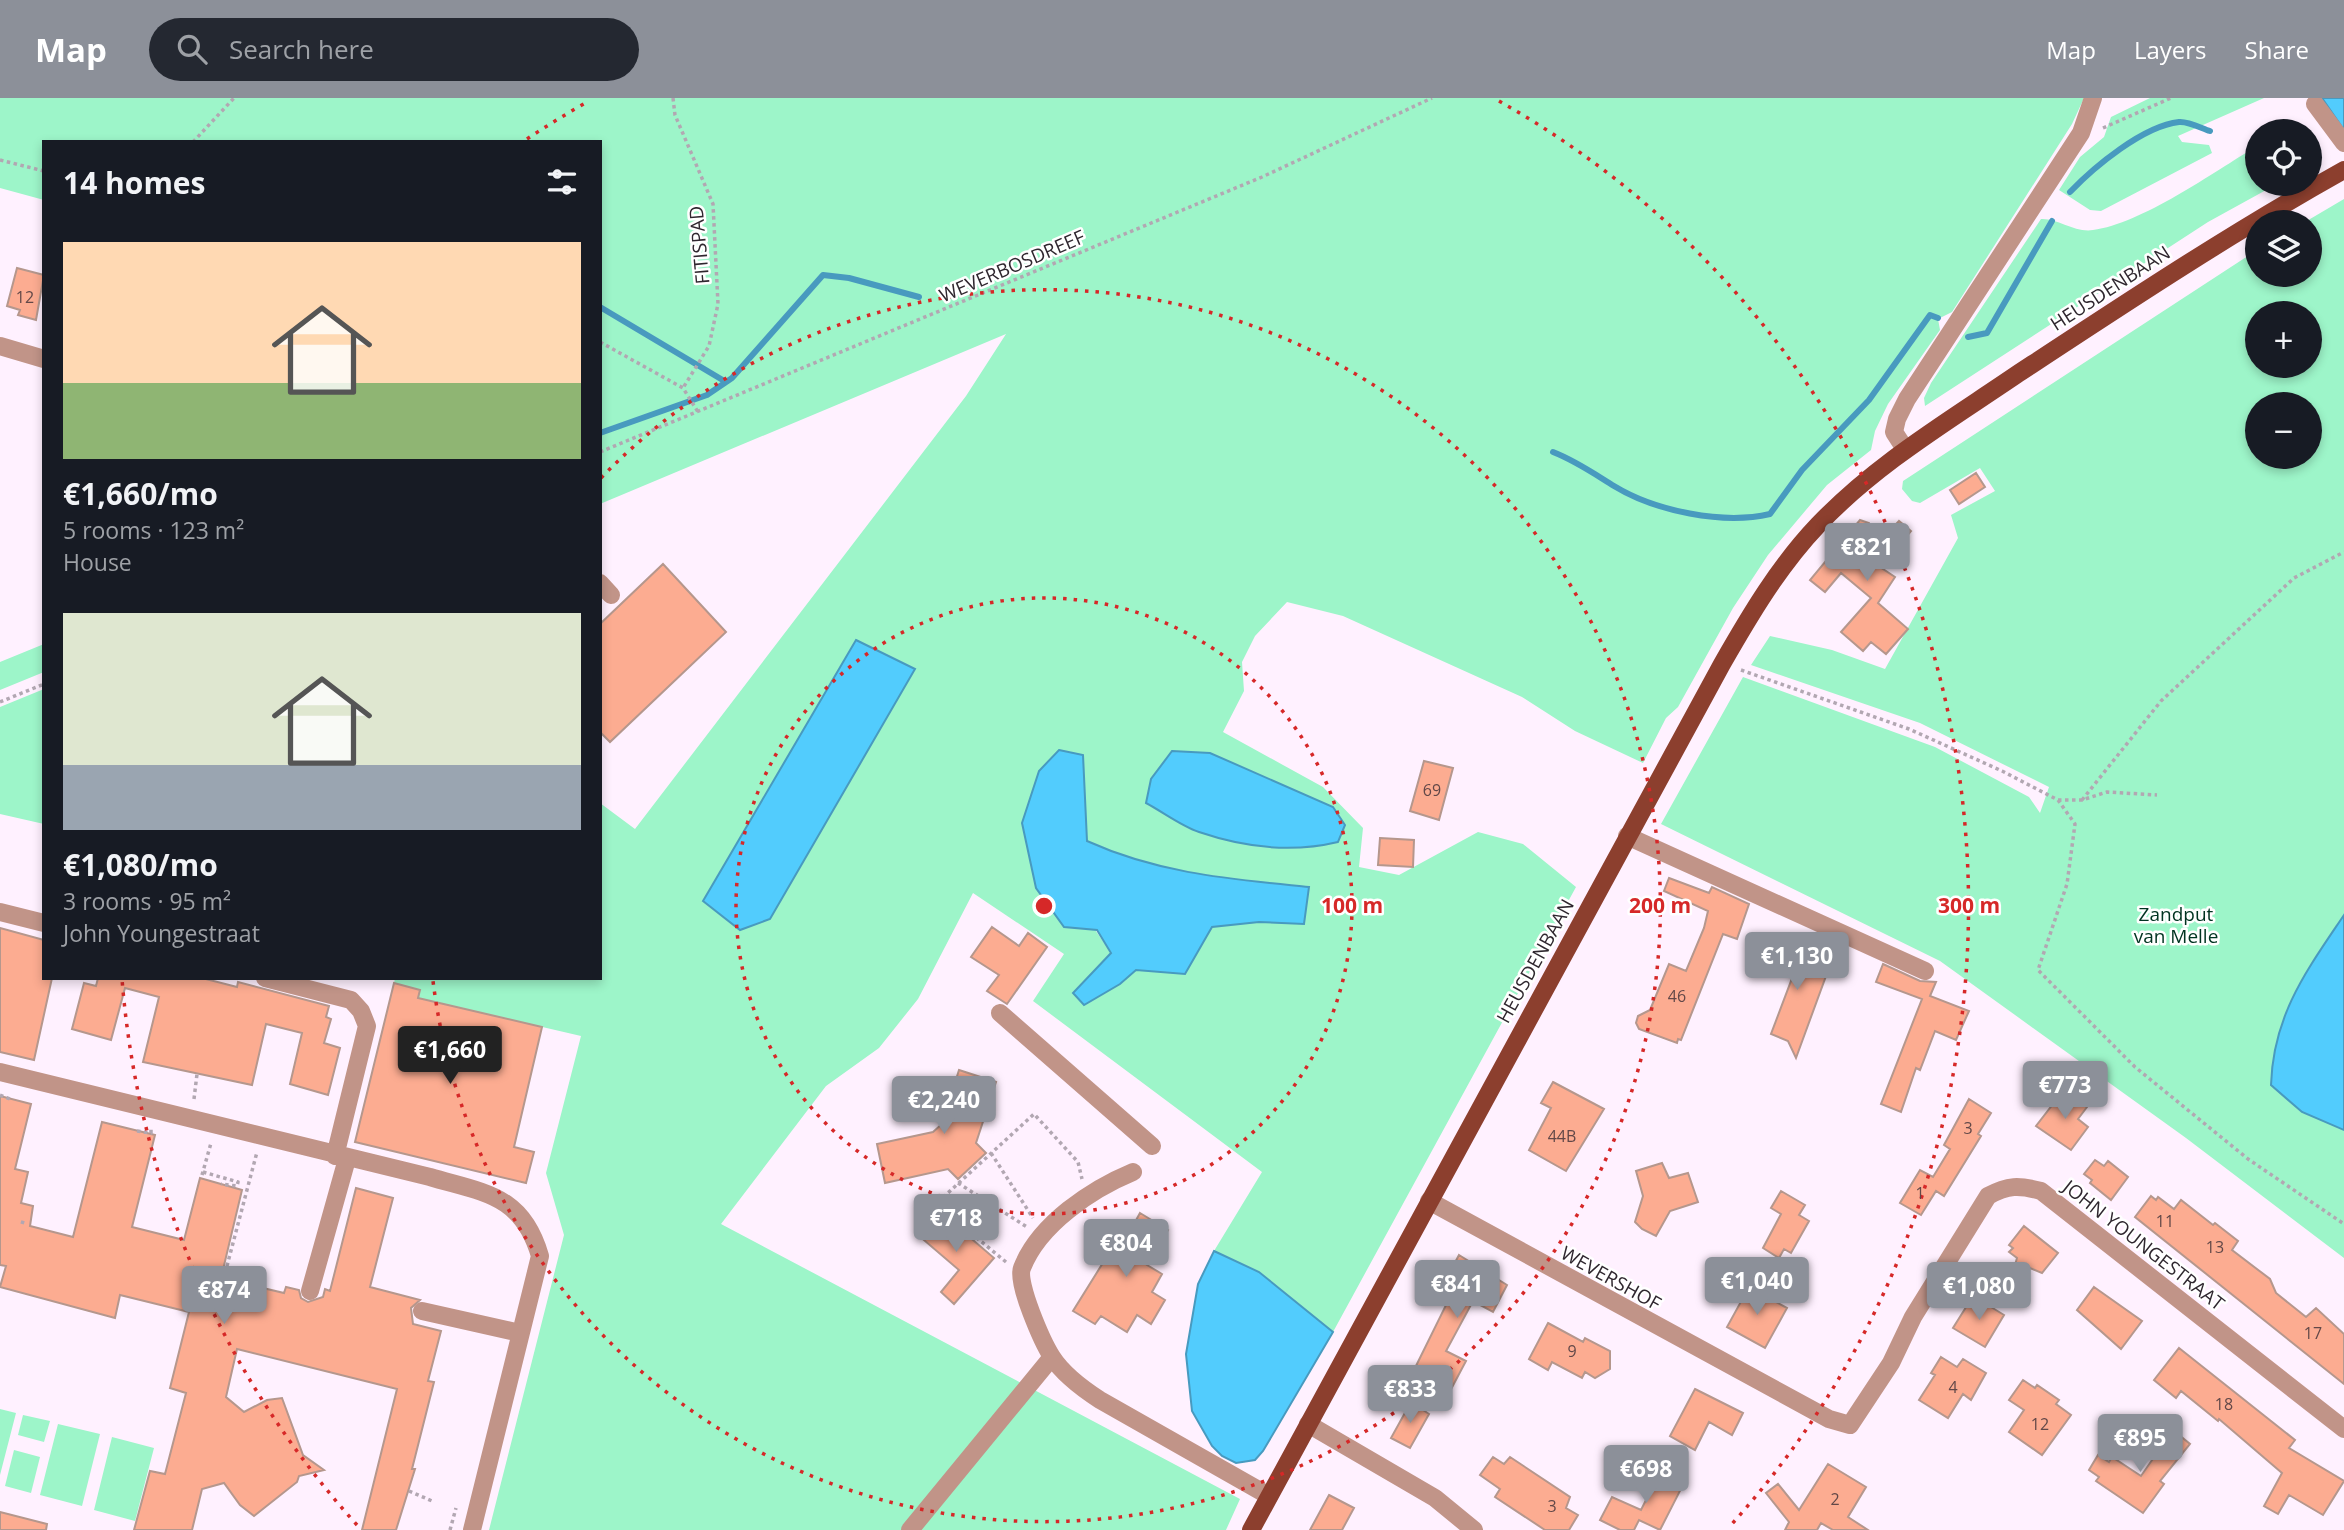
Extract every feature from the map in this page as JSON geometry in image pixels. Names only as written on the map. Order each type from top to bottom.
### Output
[{"type":"main road","name":"HEUSDENBAAN","points":[[1251,1530],[1627,836],[1722,664],[1780,570],[1816,526],[1855,488],[1905,449],[2215,244],[2344,170]]},
{"type":"street","points":[[1905,449],[1894,432],[1897,419],[2081,132],[2093,98]]},
{"type":"street","points":[[2315,104],[2344,143]]},
{"type":"street","points":[[0,346],[42,358]]},
{"type":"street","points":[[1627,836],[1925,971]]},
{"type":"street","points":[[0,912],[42,922]]},
{"type":"street","points":[[273,980],[351,1000],[361,1011],[367,1026],[341,1157],[310,1291]]},
{"type":"street","points":[[1000,1013],[1152,1146]]},
{"type":"street","points":[[0,1072],[500,1197],[523,1218],[534,1236],[540,1256],[472,1530]]},
{"type":"street","points":[[1133,1172],[1086,1196],[1051,1225],[1022,1268],[1020,1283],[1052,1357],[1079,1385],[1100,1400],[1269,1496]]},
{"type":"street","name":"JOHN YOUNGESTRAAT","points":[[1850,1425],[1891,1363],[1913,1317],[1988,1196],[2006,1187],[2020,1185],[2041,1191],[2344,1429]]},
{"type":"street","name":"WEVERSHOF","points":[[1429,1201],[1829,1419],[1850,1425]]},
{"type":"street","points":[[422,1311],[520,1333]]},
{"type":"street","points":[[910,1530],[1052,1357]]},
{"type":"street","points":[[1308,1424],[1435,1498],[1474,1530]]},
{"type":"path","points":[[196,140],[234,98]]},
{"type":"path","name":"FITISPAD","points":[[673,98],[675,115],[713,204],[718,304],[709,346],[683,388]]},
{"type":"path","name":"WEVERBOSDREEF","points":[[602,451],[1262,177],[1432,98]]},
{"type":"path","points":[[2081,132],[2112,127],[2171,98]]},
{"type":"path","points":[[0,160],[42,170]]},
{"type":"path","points":[[602,343],[683,388],[698,412]]},
{"type":"path","points":[[2082,800],[2161,701],[2294,578],[2344,552]]},
{"type":"path","points":[[1722,664],[1909,729],[2058,800],[2082,800],[2107,792],[2157,795]]},
{"type":"path","points":[[0,702],[42,685]]},
{"type":"path","points":[[2058,800],[2075,824],[2067,884],[2038,970],[2135,1067],[2248,1159],[2344,1224]]},
{"type":"path","points":[[190,1120],[197,1074]]},
{"type":"path","points":[[0,1095],[10,1099]]},
{"type":"path","points":[[1021,1274],[938,1202],[1034,1114],[1078,1162],[1086,1196]]},
{"type":"path","points":[[149,1123],[161,1126]]},
{"type":"path","points":[[136,1125],[152,1129],[151,1133],[137,1131]]},
{"type":"path","points":[[213,1138],[202,1174],[238,1182],[237,1186],[221,1184]]},
{"type":"path","points":[[218,1300],[257,1150],[268,1153]]},
{"type":"path","points":[[991,1153],[1043,1236]]},
{"type":"path","points":[[958,1183],[1043,1236]]},
{"type":"path","points":[[22,1224],[23,1218]]},
{"type":"path","points":[[409,1491],[432,1501]]},
{"type":"path","points":[[450,1530],[454,1516]]},
{"type":"green space","points":[[0,98],[2084,98],[2072,124],[1952,312],[1938,319],[1940,330],[1888,404],[1875,431],[1871,450],[1827,485],[1768,555],[1733,608],[1678,707],[1666,718],[1643,763],[1575,731],[1522,697],[1343,616],[1287,602],[1255,636],[1242,662],[1244,691],[1223,732],[1323,787],[1363,828],[1359,867],[1399,875],[1478,832],[1523,844],[1576,887],[1333,1332],[1259,1272],[1214,1251],[1262,1172],[1033,1001],[1064,954],[973,893],[918,999],[879,1048],[826,1086],[721,1224],[1240,1499],[1226,1530],[489,1530],[564,1235],[546,1173],[581,1036],[418,998],[420,990],[394,983],[395,980],[602,980],[602,804],[635,829],[966,396],[1006,334],[602,503],[602,140],[42,140],[42,199],[0,188]],"holes":[[[1172,751],[1210,753],[1338,842],[1285,848],[1250,845],[1192,829],[1147,803],[1151,779]],[[1083,756],[1087,841],[1168,868],[1309,887],[1304,924],[1259,922],[1212,927],[1185,974],[1136,970],[1120,984],[1074,993],[1111,953],[1022,823],[1031,800]]]},
{"type":"green space","points":[[2150,98],[2264,98],[2178,136],[2182,142],[2209,145],[2212,153],[2101,211],[2090,210],[2059,190],[2080,157],[2104,137],[2111,117]]},
{"type":"green space","points":[[2245,154],[2245,196],[2255,196],[2208,222],[1925,406],[1924,398],[1931,383],[2041,219],[2073,228],[2093,230],[2133,218],[2177,196]]},
{"type":"green space","name":"Zandput van Melle","points":[[2344,199],[2344,1258],[2186,1138],[1940,961],[1661,824],[1743,677],[1935,747],[2029,797],[2040,813],[2049,787],[1920,723],[1751,665],[1770,636],[1832,650],[1885,669],[1958,538],[1951,515],[1995,491],[1980,468],[1920,503],[1912,501],[1902,489],[1903,481],[2245,258],[2245,287],[2322,287],[2322,212]]},
{"type":"green space","points":[[42,645],[42,673],[0,690],[0,662]]},
{"type":"green space","points":[[42,690],[42,824],[0,814],[0,707]]},
{"type":"green space","points":[[0,1409],[16,1413],[0,1475]]},
{"type":"green space","points":[[23,1415],[50,1421],[44,1442],[18,1435]]},
{"type":"green space","points":[[58,1424],[100,1434],[82,1506],[40,1495]]},
{"type":"green space","points":[[112,1437],[154,1448],[135,1521],[94,1510]]},
{"type":"green space","points":[[14,1450],[40,1457],[31,1493],[5,1486]]},
{"type":"water","points":[[2322,98],[2344,98],[2344,130]]},
{"type":"water","points":[[856,640],[915,669],[770,919],[740,930],[703,901]]},
{"type":"water","points":[[1059,750],[1083,755],[1087,841],[1169,868],[1224,878],[1309,887],[1304,924],[1259,922],[1212,927],[1185,974],[1136,970],[1120,984],[1084,1005],[1073,993],[1111,953],[1097,930],[1064,927],[1036,888],[1022,823],[1039,771]]},
{"type":"water","points":[[1172,751],[1210,753],[1333,807],[1345,825],[1338,842],[1285,848],[1250,845],[1216,837],[1179,823],[1146,803],[1151,779]]},
{"type":"water","points":[[2344,915],[2344,1130],[2302,1112],[2271,1085],[2278,1037],[2294,994]]},
{"type":"water","points":[[1214,1251],[1259,1272],[1333,1332],[1263,1451],[1255,1460],[1236,1463],[1222,1456],[1212,1446],[1192,1411],[1186,1354],[1198,1284]]},
{"type":"building","points":[[17,268],[42,274],[36,320],[18,315],[20,310],[7,306]]},
{"type":"building","points":[[1976,473],[1985,487],[1959,504],[1950,490]]},
{"type":"building","points":[[1860,520],[1869,523],[1880,542],[1899,521],[1911,531],[1880,567],[1895,577],[1878,603],[1908,629],[1886,654],[1871,642],[1863,651],[1841,632],[1871,598],[1841,573],[1825,592],[1810,580]]},
{"type":"building","points":[[663,564],[726,632],[610,742],[602,734],[602,622]]},
{"type":"building","points":[[1424,761],[1453,768],[1439,820],[1410,811]]},
{"type":"building","points":[[1380,838],[1414,840],[1413,867],[1378,865]]},
{"type":"building","points":[[1669,878],[1709,893],[1712,887],[1749,904],[1737,939],[1723,934],[1681,1040],[1678,1039],[1677,1043],[1639,1029],[1636,1023],[1638,1016],[1650,1010],[1669,964],[1686,971],[1708,911],[1664,891]]},
{"type":"building","points":[[992,927],[1019,946],[1028,933],[1047,947],[1007,1004],[987,991],[999,975],[971,957]]},
{"type":"building","points":[[0,928],[42,939],[42,980],[52,980],[34,1060],[0,1052]]},
{"type":"building","points":[[1773,934],[1795,942],[1794,944],[1805,949],[1804,952],[1821,958],[1816,972],[1826,976],[1796,1058],[1788,1041],[1771,1034],[1797,965],[1766,952]]},
{"type":"building","points":[[1883,964],[1920,981],[1936,982],[1930,996],[1969,1011],[1956,1040],[1935,1031],[1920,1070],[1916,1068],[1901,1112],[1881,1104],[1922,999],[1876,982]]},
{"type":"building","points":[[98,980],[210,980],[237,987],[238,982],[329,1006],[326,1017],[331,1019],[324,1043],[340,1048],[328,1095],[290,1084],[302,1033],[266,1024],[252,1085],[143,1062],[159,997],[125,988],[111,1040],[72,1029],[84,983],[96,986]]},
{"type":"building","points":[[394,983],[420,990],[418,998],[542,1027],[514,1147],[534,1152],[526,1183],[355,1142]]},
{"type":"building","points":[[959,1070],[996,1082],[976,1143],[986,1153],[958,1179],[948,1169],[885,1183],[877,1144],[933,1132],[942,1124]]},
{"type":"building","points":[[1553,1082],[1604,1109],[1566,1171],[1529,1150],[1551,1108],[1541,1103]]},
{"type":"building","points":[[2064,1090],[2087,1107],[2078,1119],[2088,1127],[2071,1150],[2036,1126]]},
{"type":"building","points":[[0,1096],[31,1104],[15,1169],[28,1172],[21,1203],[33,1206],[30,1226],[73,1237],[102,1122],[155,1135],[132,1227],[184,1240],[200,1178],[242,1190],[221,1278],[284,1293],[286,1287],[299,1290],[301,1298],[308,1302],[323,1297],[325,1289],[330,1291],[356,1188],[393,1198],[370,1287],[420,1300],[411,1308],[413,1324],[441,1331],[428,1381],[434,1382],[412,1469],[415,1469],[396,1530],[362,1530],[397,1389],[237,1349],[226,1397],[244,1412],[267,1400],[282,1398],[303,1455],[324,1470],[299,1476],[297,1482],[254,1516],[240,1505],[224,1483],[202,1489],[192,1530],[134,1530],[150,1471],[165,1474],[186,1393],[170,1388],[189,1312],[120,1295],[115,1318],[0,1287],[6,1266],[0,1265]]},
{"type":"building","points":[[1969,1099],[1991,1113],[1978,1134],[1981,1136],[1944,1196],[1936,1191],[1921,1215],[1900,1203],[1920,1170],[1933,1177],[1950,1149],[1944,1145]]},
{"type":"building","points":[[2095,1160],[2104,1166],[2108,1161],[2128,1177],[2111,1200],[2090,1183],[2092,1180],[2084,1174]]},
{"type":"building","points":[[1662,1163],[1669,1178],[1688,1173],[1698,1202],[1670,1211],[1656,1236],[1635,1222],[1643,1196],[1636,1171]]},
{"type":"building","points":[[1781,1191],[1805,1205],[1799,1215],[1809,1221],[1791,1253],[1784,1249],[1779,1258],[1763,1248],[1781,1214],[1771,1208]]},
{"type":"building","points":[[2151,1196],[2156,1200],[2158,1197],[2174,1209],[2181,1200],[2213,1225],[2215,1223],[2238,1241],[2232,1250],[2270,1279],[2276,1293],[2306,1317],[2316,1308],[2344,1334],[2344,1384],[2135,1217]]},
{"type":"building","points":[[939,1211],[994,1258],[954,1304],[941,1292],[959,1270],[918,1235]]},
{"type":"building","points":[[1140,1213],[1168,1230],[1147,1265],[1162,1274],[1152,1292],[1165,1300],[1151,1324],[1137,1315],[1127,1332],[1101,1316],[1095,1324],[1073,1311],[1124,1229],[1129,1233]]},
{"type":"building","points":[[2024,1226],[2058,1253],[2042,1273],[2030,1268],[2013,1272],[2017,1258],[2009,1252],[2013,1248],[2009,1245]]},
{"type":"building","points":[[1459,1255],[1507,1285],[1493,1312],[1473,1301],[1446,1351],[1466,1361],[1449,1393],[1414,1370],[1453,1291],[1443,1285]]},
{"type":"building","points":[[1749,1287],[1787,1308],[1765,1348],[1727,1327]]},
{"type":"building","points":[[2094,1287],[2142,1321],[2121,1349],[2077,1310]]},
{"type":"building","points":[[1973,1296],[2004,1315],[1985,1347],[1953,1328]]},
{"type":"building","points":[[1548,1323],[1583,1342],[1585,1338],[1610,1351],[1610,1369],[1595,1378],[1585,1372],[1582,1378],[1552,1362],[1548,1370],[1529,1359]]},
{"type":"building","points":[[2179,1348],[2295,1440],[2289,1448],[2344,1481],[2323,1515],[2289,1495],[2278,1514],[2264,1506],[2282,1473],[2219,1419],[2218,1421],[2181,1391],[2176,1398],[2154,1380]]},
{"type":"building","points":[[1941,1357],[1957,1367],[1963,1359],[1986,1373],[1971,1400],[1963,1394],[1948,1418],[1919,1400],[1935,1375],[1931,1373]]},
{"type":"building","points":[[2023,1380],[2035,1388],[2037,1385],[2059,1400],[2056,1404],[2071,1415],[2042,1455],[2009,1432],[2024,1410],[2009,1400]]},
{"type":"building","points":[[1695,1389],[1743,1413],[1732,1435],[1709,1422],[1695,1450],[1670,1436]]},
{"type":"building","points":[[1411,1402],[1429,1414],[1410,1448],[1391,1438]]},
{"type":"building","points":[[2173,1430],[2190,1444],[2160,1481],[2164,1484],[2143,1513],[2096,1481],[2099,1477],[2089,1470],[2098,1455],[2109,1462],[2112,1457],[2141,1476]]},
{"type":"building","points":[[1493,1457],[1504,1464],[1510,1457],[1570,1497],[1566,1508],[1578,1515],[1569,1530],[1545,1530],[1495,1497],[1500,1489],[1480,1475]]},
{"type":"building","points":[[1828,1464],[1866,1487],[1848,1517],[1868,1530],[1833,1530],[1821,1523],[1817,1530],[1785,1530],[1789,1522],[1766,1493],[1778,1484],[1799,1510]]},
{"type":"building","points":[[1662,1468],[1685,1481],[1660,1530],[1639,1520],[1634,1530],[1620,1530],[1600,1520],[1612,1497],[1641,1510]]},
{"type":"building","points":[[1329,1495],[1354,1508],[1342,1530],[1310,1530]]},
{"type":"building","points":[[0,1512],[47,1524],[46,1530],[0,1530]]},
{"type":"waterway","points":[[2070,192],[2120,149],[2150,131],[2179,122],[2210,131]]},
{"type":"waterway","points":[[1968,337],[1987,333],[2052,221]]},
{"type":"waterway","points":[[602,432],[707,395],[732,378],[823,275],[849,278],[919,297]]},
{"type":"waterway","points":[[602,308],[726,382]]},
{"type":"waterway","points":[[1553,452],[1631,495],[1669,509],[1711,517],[1770,514],[1802,470],[1869,400],[1930,315],[1938,318]]}]
